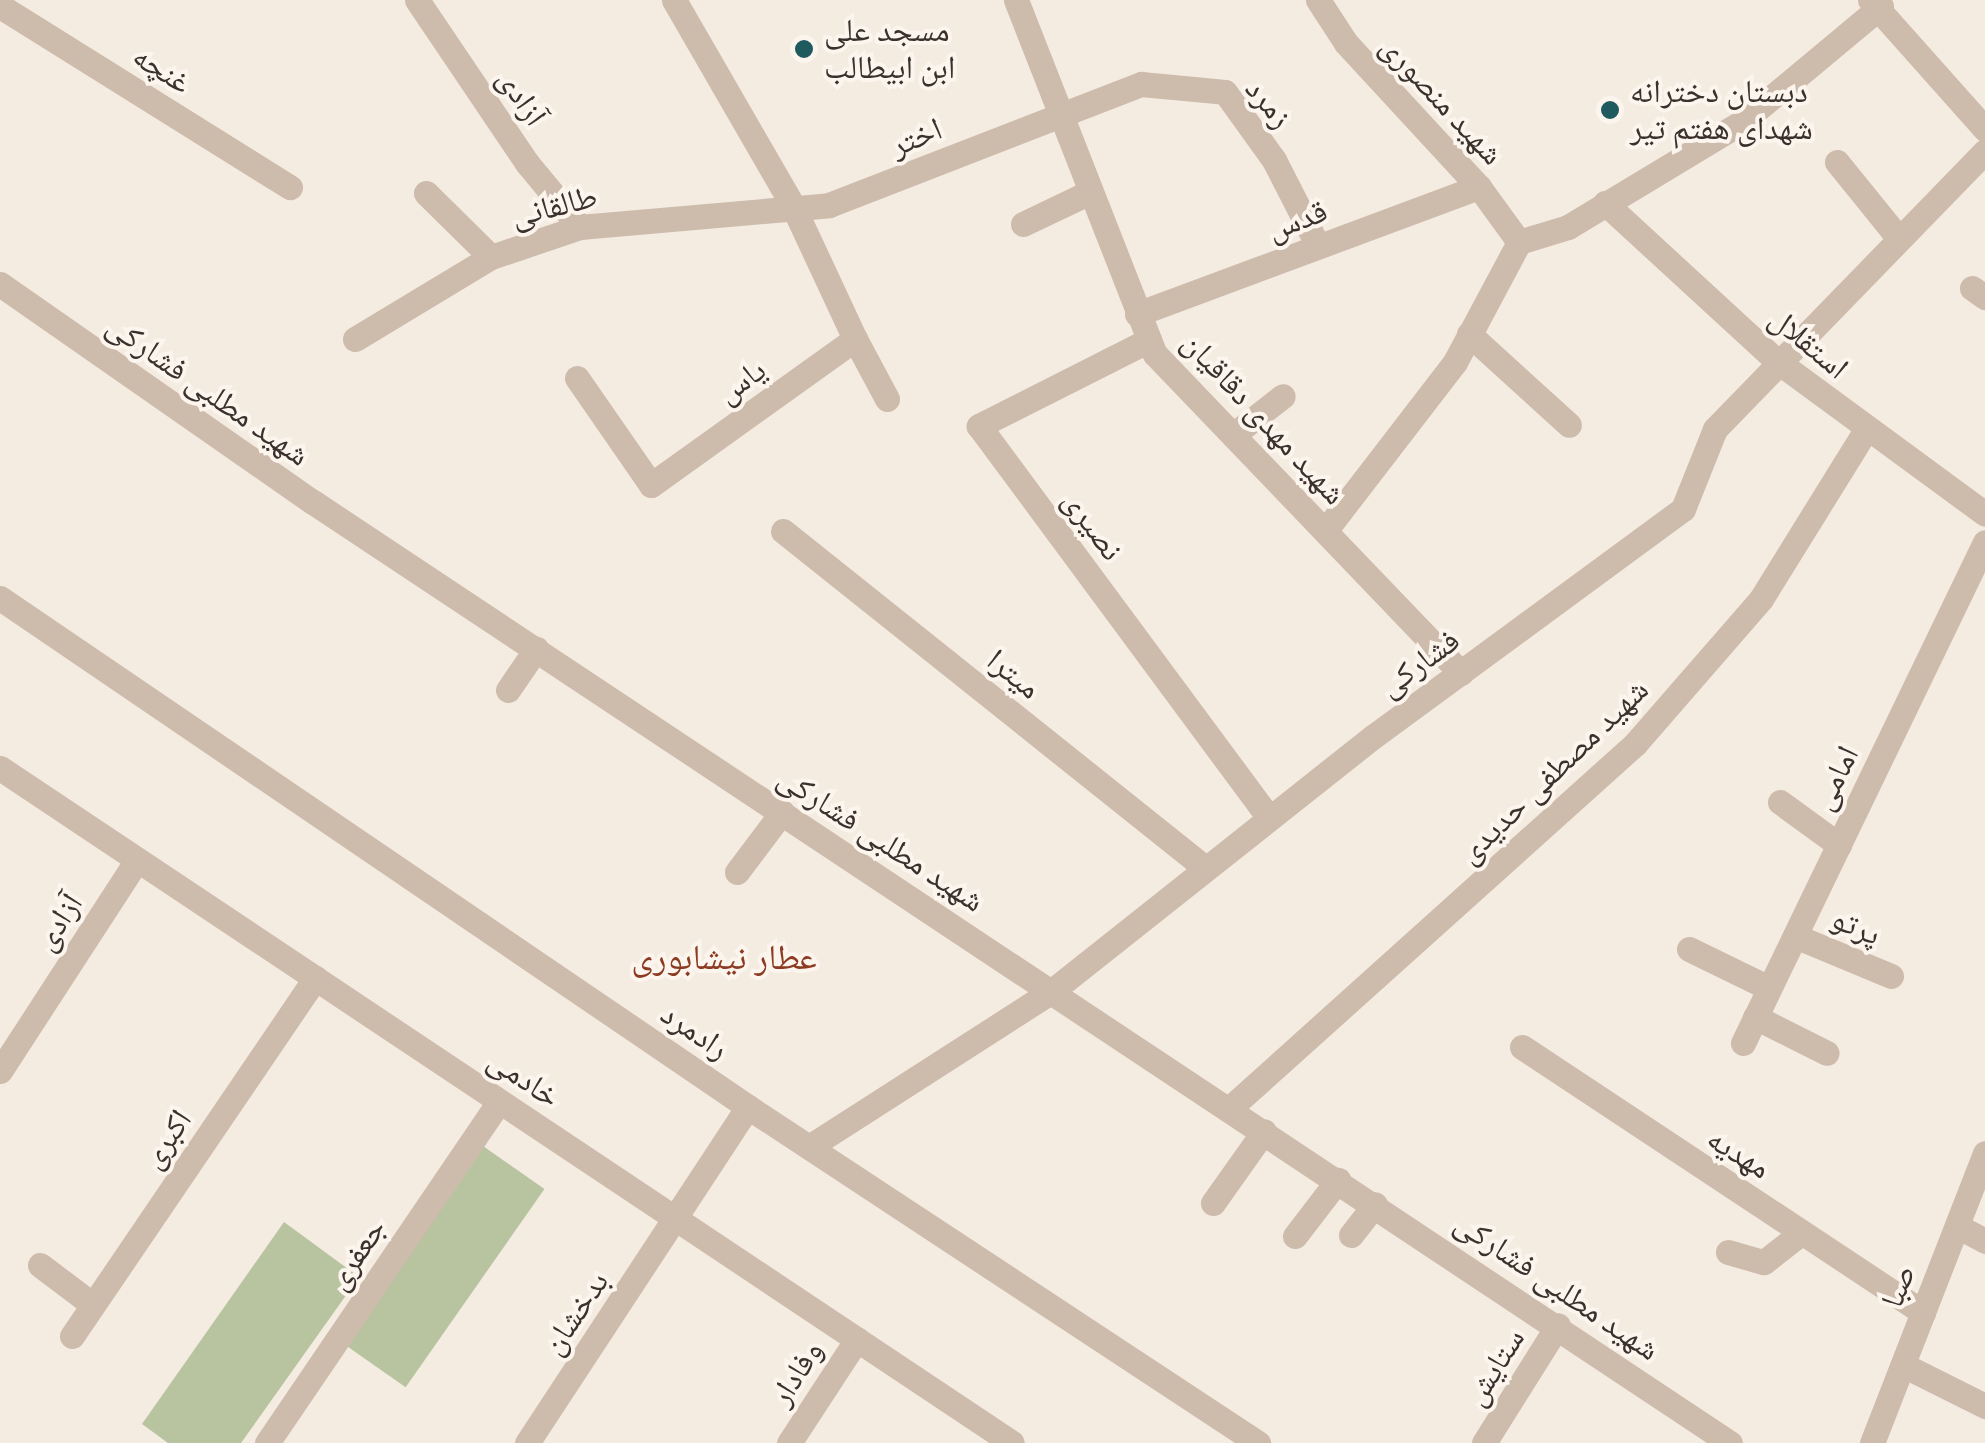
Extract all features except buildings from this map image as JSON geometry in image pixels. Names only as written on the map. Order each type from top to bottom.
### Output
[{"type":"street","name":"آزادی","points":[[417,0],[527,163],[580,226]]},
{"type":"street","points":[[674,0],[792,206],[887,399]]},
{"type":"street","name":"شهید مهدی دقاقیان","points":[[1016,0],[1149,340],[1233,435],[1462,673]]},
{"type":"street","name":"شهید منصوری","points":[[1318,0],[1346,43],[1479,187],[1519,242]]},
{"type":"street","points":[[1325,531],[1455,362],[1519,242],[1568,227],[1742,122],[1875,3],[1985,129]]},
{"type":"street","name":"غنچه","points":[[0,6],[290,186]]},
{"type":"street","name":"زمرد","points":[[1059,112],[1141,84],[1225,92],[1274,160],[1318,246]]},
{"type":"street","name":"اختر","points":[[792,206],[828,205],[1059,112]]},
{"type":"street","name":"فشارکی","points":[[809,1147],[1052,991],[1268,818],[1683,509],[1715,429],[1896,236],[1985,151]]},
{"type":"street","points":[[1837,162],[1896,236]]},
{"type":"street","name":"قدس","points":[[1137,314],[1479,187]]},
{"type":"street","points":[[1022,224],[1090,192]]},
{"type":"street","points":[[426,194],[491,257]]},
{"type":"street","name":"استقلال","points":[[1604,204],[1777,361],[1865,431],[1985,514]]},
{"type":"street","name":"طالقانی","points":[[355,339],[491,257],[580,226],[792,206]]},
{"type":"street","name":"شهید مطلبی فشارکی","points":[[0,284],[536,650],[1558,1325],[1730,1443]]},
{"type":"street","points":[[1469,334],[1569,425]]},
{"type":"street","name":"یاس","points":[[577,378],[651,486],[855,339]]},
{"type":"street","name":"نصیری","points":[[1149,340],[978,426],[1268,818]]},
{"type":"street","points":[[1233,435],[1283,396]]},
{"type":"street","name":"شهید مصطفی حدیدی","points":[[1230,1108],[1635,744],[1761,600],[1865,431]]},
{"type":"street","name":"میترا","points":[[784,531],[1204,867]]},
{"type":"street","name":"امامی","points":[[1743,1043],[1985,542]]},
{"type":"street","name":"رادمرد","points":[[0,598],[809,1147],[1258,1443]]},
{"type":"street","points":[[508,690],[536,650]]},
{"type":"street","name":"خادمی","points":[[0,768],[1012,1443]]},
{"type":"street","points":[[1780,802],[1838,845]]},
{"type":"street","points":[[737,872],[782,812]]},
{"type":"street","name":"آزادی","points":[[0,1071],[137,860]]},
{"type":"street","name":"پرتو","points":[[1795,936],[1891,976]]},
{"type":"street","points":[[1689,949],[1770,988]]},
{"type":"street","name":"اکبری","points":[[72,1336],[315,978]]},
{"type":"street","points":[[1756,1017],[1827,1053]]},
{"type":"street","name":"مهدیه","points":[[1522,1047],[1923,1312]]},
{"type":"street","name":"جعفری","points":[[267,1443],[499,1100]]},
{"type":"street","name":"بدخشان","points":[[527,1443],[748,1106]]},
{"type":"street","points":[[1213,1203],[1264,1131]]},
{"type":"street","name":"صبا","points":[[1872,1443],[1985,1153]]},
{"type":"street","points":[[1295,1236],[1338,1180]]},
{"type":"street","points":[[1351,1235],[1375,1204]]},
{"type":"street","points":[[1956,1226],[1985,1241]]},
{"type":"street","points":[[1728,1252],[1764,1262],[1802,1233]]},
{"type":"street","points":[[40,1265],[93,1305]]},
{"type":"street","name":"ستایش","points":[[1484,1443],[1558,1325]]},
{"type":"street","name":"وفادار","points":[[790,1443],[857,1339]]},
{"type":"street","points":[[1902,1365],[1985,1406]]},
{"type":"green space","points":[[483,1146],[544,1189],[406,1387],[344,1344]]},
{"type":"green space","points":[[284,1222],[359,1277],[241,1443],[168,1443],[142,1424]]},
{"type":"place","name":"مسجد علی ابن ابیطالب","points":[[804,49]]},
{"type":"place","name":"دبستان دخترانه شهدای هفتم تیر","points":[[1610,110]]},
{"type":"district","name":"عطار نیشابوری","points":[[724,957]]}]
